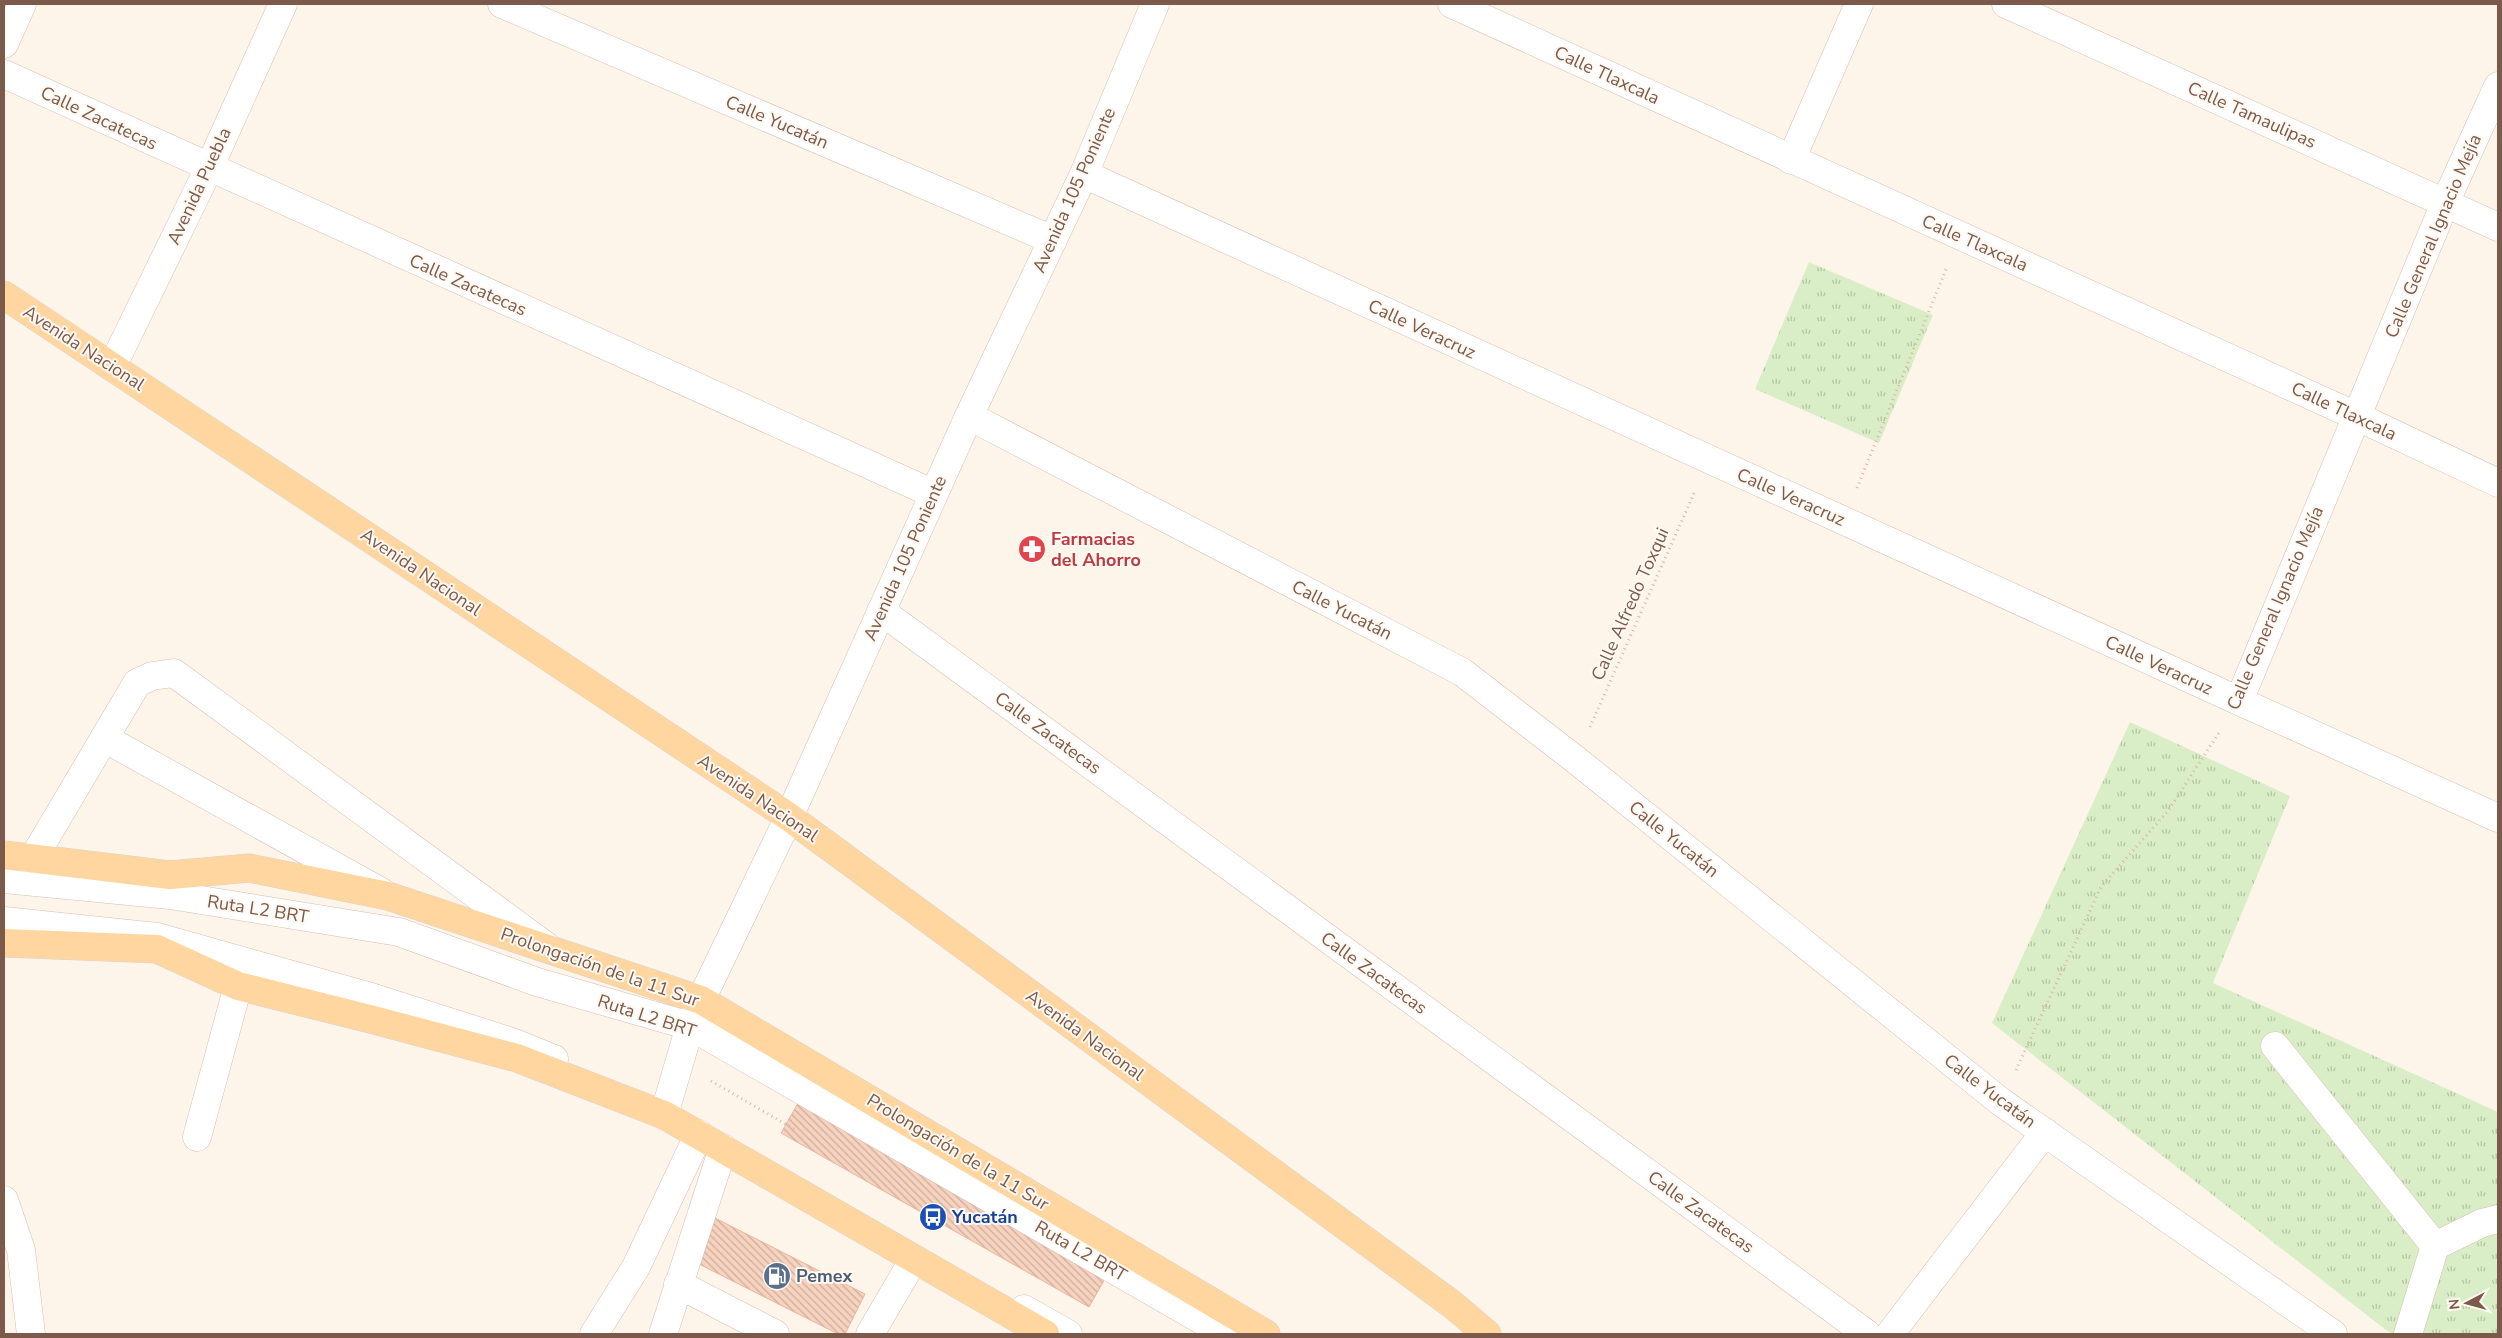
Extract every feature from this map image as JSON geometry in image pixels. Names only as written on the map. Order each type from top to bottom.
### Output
[{"type":"main road","name":"Avenida Nacional","points":[[4,295],[789,817],[1453,1305],[1487,1334]]},
{"type":"main road","name":"Prolongación de la 11 Sur","points":[[4,855],[34,857],[170,875],[249,868],[388,896],[701,1000],[1266,1334]]},
{"type":"main road","points":[[4,943],[157,949],[238,986],[370,1018],[517,1058],[665,1111],[699,1134],[1045,1334]]},
{"type":"main road","points":[[1451,1334],[1453,1305]]},
{"type":"street","points":[[4,44],[22,4]]},
{"type":"street","name":"Avenida Puebla","points":[[112,367],[209,168],[284,4]]},
{"type":"street","name":"Calle Yucatán","points":[[502,4],[1053,240]]},
{"type":"street","name":"Avenida 105 Poniente","points":[[665,1111],[690,1026],[701,1000],[789,817],[969,416],[1084,174],[1155,4]]},
{"type":"street","name":"Calle Tlaxcala","points":[[1452,4],[2356,416],[2498,483]]},
{"type":"street","points":[[1791,160],[1859,4]]},
{"type":"street","name":"Calle Tamaulipas","points":[[2006,4],[2498,227]]},
{"type":"street","name":"Calle Zacatecas","points":[[4,74],[934,494]]},
{"type":"street","name":"Calle General Ignacio Mejía","points":[[2238,702],[2445,203],[2498,86]]},
{"type":"street","name":"Calle Veracruz","points":[[1084,174],[2238,702],[2498,818]]},
{"type":"street","name":"Calle Yucatán","points":[[969,416],[1462,672],[1576,760],[2001,1102],[2333,1334]]},
{"type":"street","name":"Calle Zacatecas","points":[[882,611],[1867,1334]]},
{"type":"street","points":[[34,857],[137,684],[152,676],[174,673],[549,949]]},
{"type":"street","points":[[104,738],[388,896]]},
{"type":"street","name":"Ruta L2 BRT","points":[[4,879],[170,895],[399,932],[537,982],[690,1026],[1226,1334]]},
{"type":"street","points":[[4,921],[157,937],[362,994],[512,1042],[665,1111],[1068,1334]]},
{"type":"street","points":[[197,1138],[238,986]]},
{"type":"street","points":[[2275,1046],[2435,1246]]},
{"type":"street","points":[[1890,1334],[2044,1132]]},
{"type":"street","points":[[594,1334],[636,1267],[699,1134]]},
{"type":"street","points":[[663,1334],[724,1148]]},
{"type":"street","points":[[4,1200],[21,1250],[31,1334]]},
{"type":"street","points":[[2410,1334],[2435,1246],[2482,1223],[2498,1219]]},
{"type":"street","points":[[870,1334],[914,1259]]},
{"type":"street","points":[[678,1284],[775,1334]]},
{"type":"path","points":[[1844,521],[1960,236]]},
{"type":"path","name":"Calle Alfredo Toxqui","points":[[1576,760],[1709,460]]},
{"type":"path","name":"Calle General Ignacio Mejía","points":[[2001,1102],[2101,887],[2168,811],[2238,702]]},
{"type":"green space","points":[[1809,262],[1933,315],[1879,443],[1755,389]]},
{"type":"green space","points":[[2130,722],[2290,796],[2213,983],[2498,1112],[2498,1334],[2393,1334],[2386,1330],[1992,1023]]},
{"type":"building","points":[[802,1096],[1110,1270],[1089,1307],[781,1133]]},
{"type":"building","name":"Pemex","points":[[711,1216],[865,1294],[845,1334],[838,1334],[689,1259]]},
{"type":"place","name":"Farmacias del Ahorro","points":[[1032,549]]},
{"type":"place","name":"Yucatán","points":[[933,1217]]},
{"type":"place","name":"Pemex","points":[[777,1276]]}]
